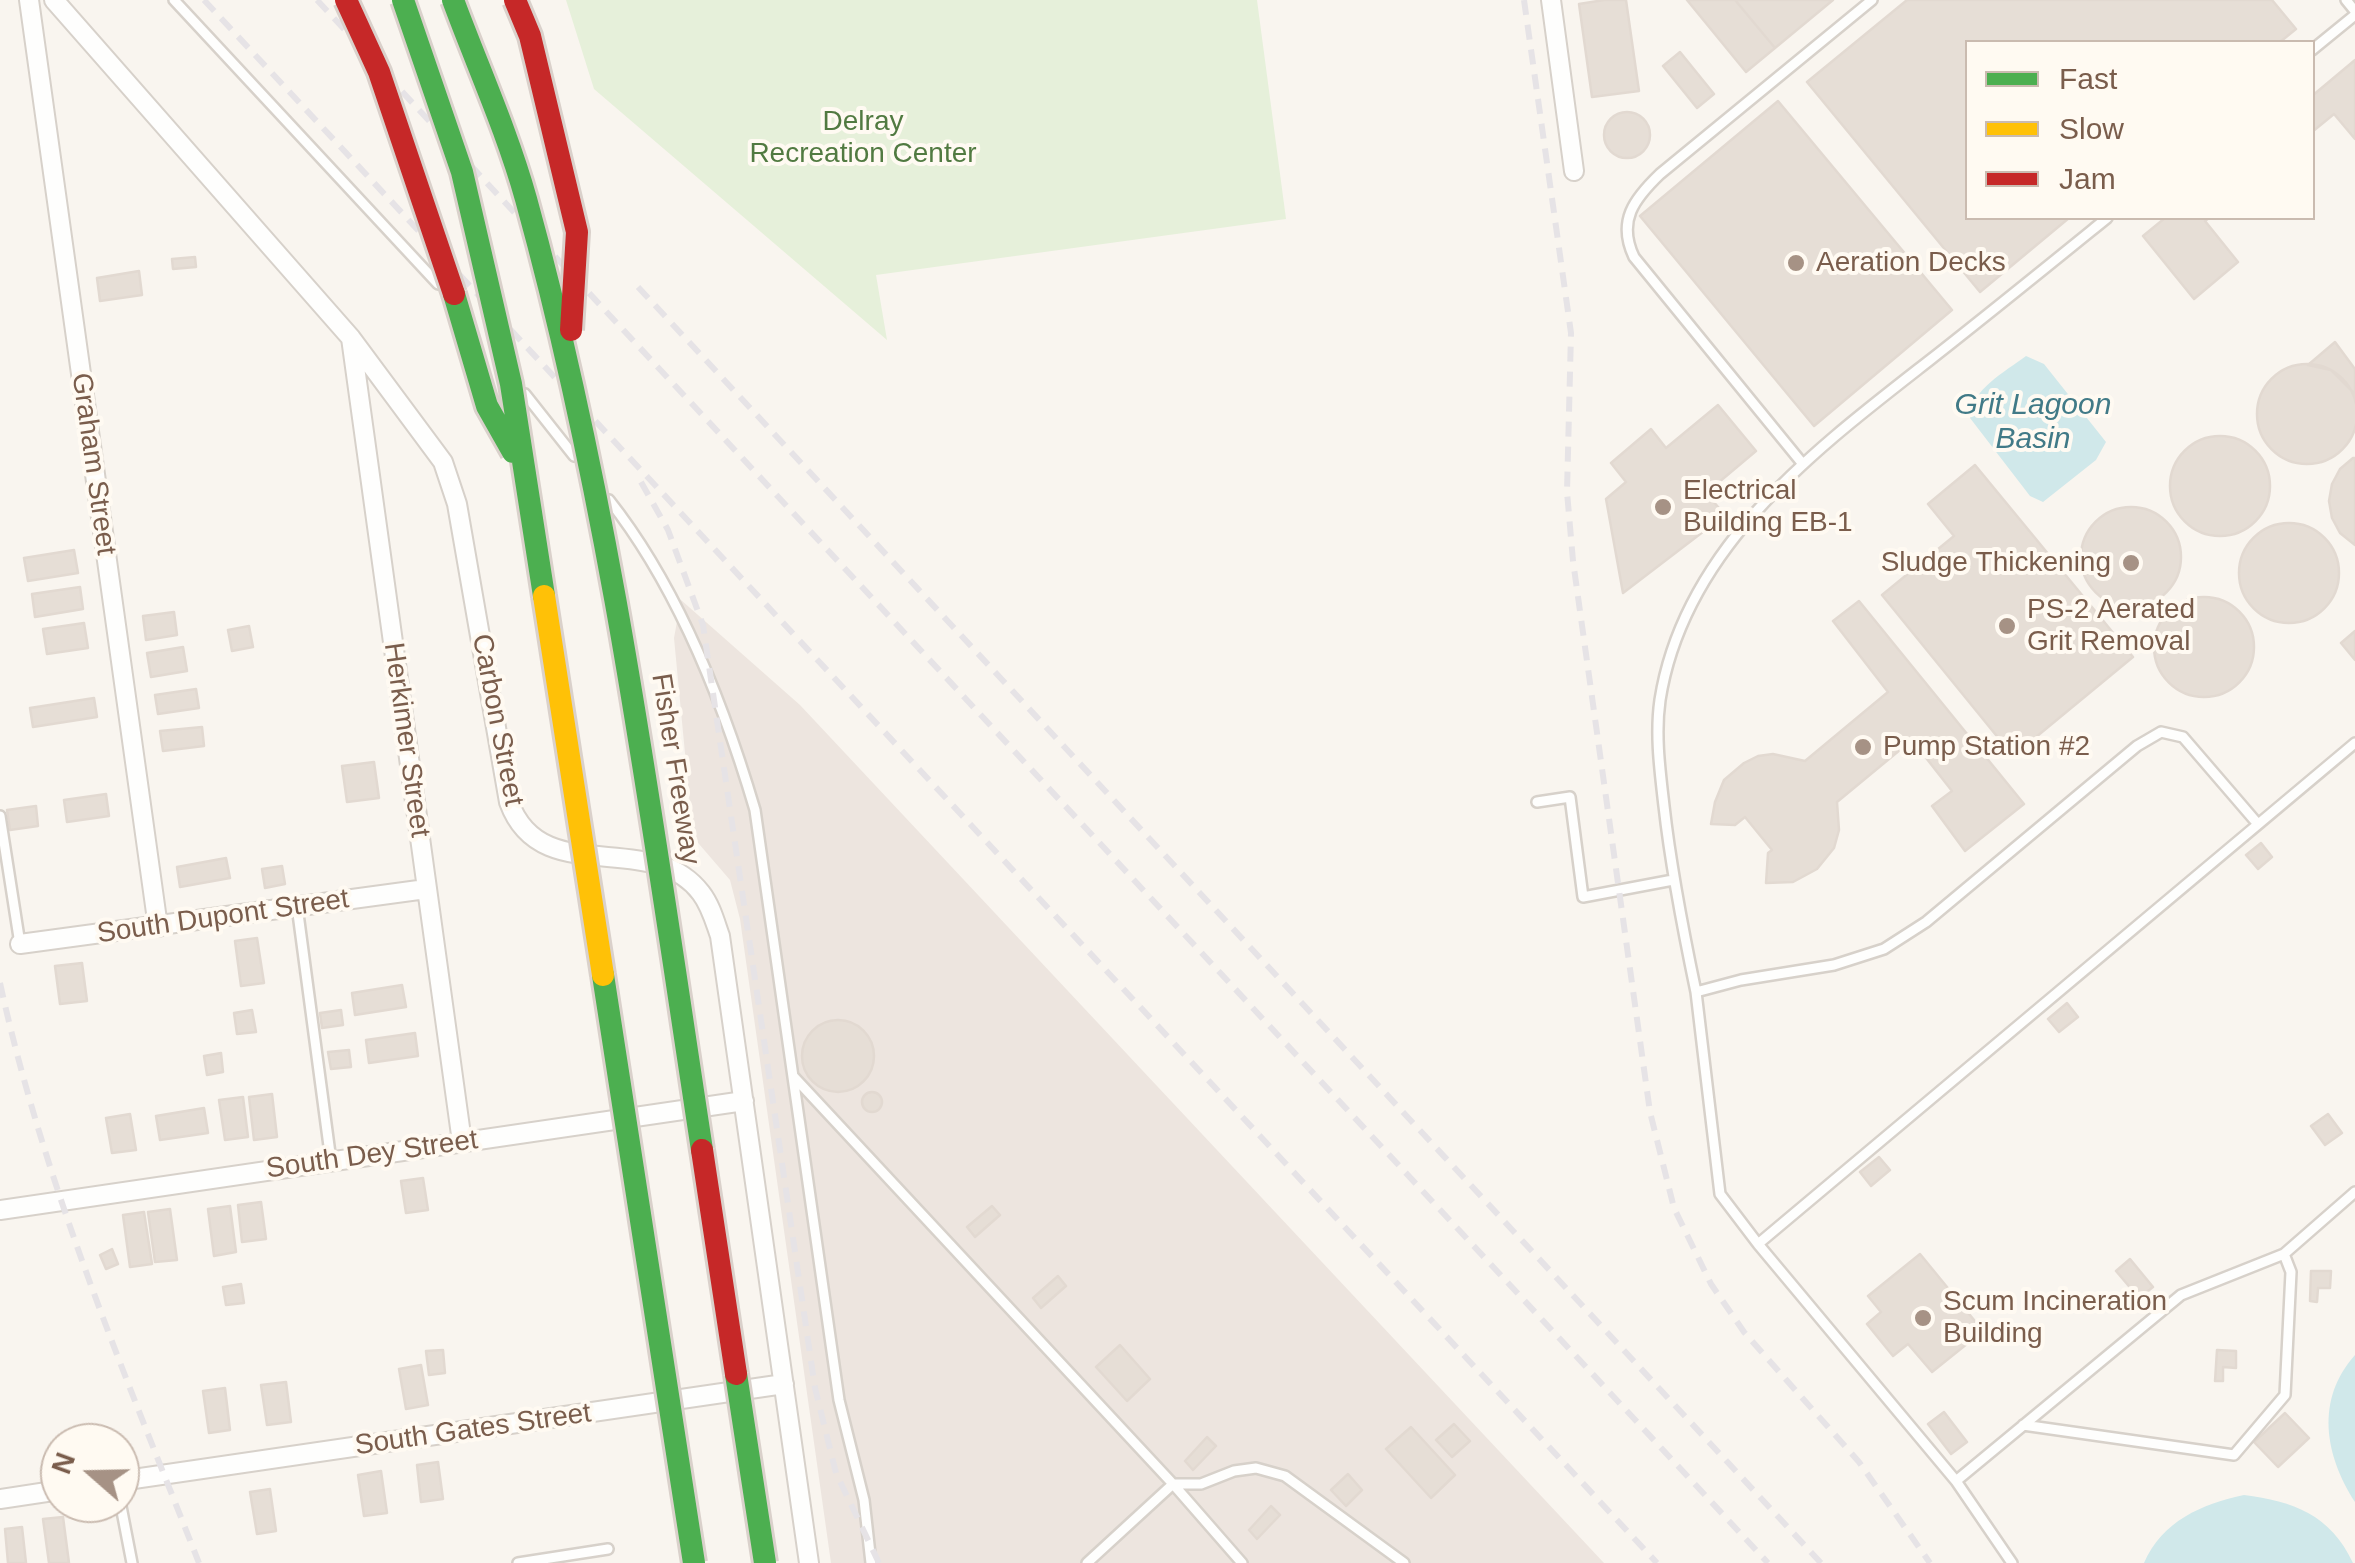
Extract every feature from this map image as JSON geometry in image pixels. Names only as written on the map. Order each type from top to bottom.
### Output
[{"type":"highway","points":[[346,0],[379,72],[436,234],[487,406],[525,474]]},
{"type":"highway","points":[[403,0],[462,172],[511,384],[694,1563]]},
{"type":"highway","name":"Fisher Freeway","points":[[453,0],[525,195],[568,370],[621,618],[765,1563]]},
{"type":"highway","points":[[515,0],[530,36],[577,232],[568,370]]},
{"type":"street","name":"Graham Street","points":[[29,0],[158,928]]},
{"type":"street","name":"Carbon Street","points":[[54,0],[351,338],[434,447],[452,482],[503,776],[513,814],[526,834],[550,849],[644,861],[674,871],[701,892],[720,936],[809,1563]]},
{"type":"street","points":[[1551,0],[1574,172]]},
{"type":"street","name":"Herkimer Street","points":[[351,338],[462,1142]]},
{"type":"street","name":"South Dupont Street","points":[[20,944],[158,928],[426,888]]},
{"type":"street","name":"South Dey Street","points":[[0,1210],[744,1100]]},
{"type":"street","name":"South Gates Street","points":[[140,1479],[784,1384]]},
{"type":"street","points":[[0,1499],[40,1493]]},
{"type":"lane","points":[[174,0],[436,281],[483,340]]},
{"type":"lane","points":[[1802,463],[1634,257],[1626,220],[1636,198],[1660,174],[1872,0]]},
{"type":"lane","points":[[2315,47],[2355,13],[2346,0]]},
{"type":"lane","points":[[2012,1563],[1956,1480],[1720,1194],[1696,992],[1672,880],[1658,754],[1659,703],[1671,646],[1702,588],[1752,514],[1802,463],[2106,220]]},
{"type":"lane","points":[[494,356],[636,534],[678,612],[737,748],[755,810],[839,1400],[864,1500],[871,1563]]},
{"type":"lane","points":[[1696,992],[1741,980],[1834,965],[1884,949],[1926,922],[2137,746],[2162,732],[2184,737],[2257,823]]},
{"type":"lane","points":[[1758,1244],[2355,743]]},
{"type":"lane","points":[[1537,802],[1570,797],[1584,897],[1672,880]]},
{"type":"lane","points":[[0,816],[20,944]]},
{"type":"lane","points":[[297,906],[331,1162]]},
{"type":"lane","points":[[794,1077],[1242,1563]]},
{"type":"lane","points":[[1956,1480],[2181,1294],[2284,1254],[2355,1192]]},
{"type":"lane","points":[[2023,1425],[2234,1455],[2286,1395],[2291,1272],[2284,1254]]},
{"type":"lane","points":[[1087,1563],[1173,1484],[1201,1484],[1234,1471],[1256,1468],[1285,1476],[1404,1563]]},
{"type":"lane","points":[[124,1523],[132,1563]]},
{"type":"lane","points":[[518,1563],[608,1549]]},
{"type":"shaded area","points":[[681,600],[800,705],[1604,1563],[831,1563],[740,919],[730,880],[693,837],[674,638]]},
{"type":"green space","name":"Delray Recreation Center","points":[[566,0],[1257,0],[1286,219],[876,275],[887,340],[594,89]]},
{"type":"water","name":"Grit Lagoon Basin","points":[[2026,356],[2044,364],[2106,442],[2096,460],[2043,502],[2030,496],[1970,418],[1983,390]]},
{"type":"water","points":[[2355,1355],[2355,1502],[2337,1466],[2329,1428],[2334,1390]]},
{"type":"water","points":[[2244,1495],[2279,1501],[2309,1513],[2334,1533],[2353,1563],[2144,1563],[2172,1525],[2199,1509]]},
{"type":"building","points":[[1626,0],[1639,91],[1592,97],[1579,4]]},
{"type":"building","points":[[1687,0],[1735,0],[1775,48],[1746,72]]},
{"type":"building","points":[[1735,0],[1833,0],[1775,48]]},
{"type":"building","name":"Aeration Decks","points":[[1907,0],[2272,0],[2296,29],[2282,40],[1965,40],[1965,220],[2067,220],[1980,292],[1807,82]]},
{"type":"building","points":[[1680,52],[1714,94],[1697,108],[1663,66]]},
{"type":"building","points":[[2355,60],[2355,139],[2334,114],[2315,130],[2315,93]]},
{"type":"building","name":"Aeration Decks","points":[[1778,101],[1952,310],[1814,426],[1640,216]]},
{"type":"building","points":[[1627,112],[1643,119],[1650,135],[1643,151],[1627,158],[1611,151],[1604,135],[1611,119]]},
{"type":"building","points":[[2163,220],[2206,220],[2238,262],[2194,299],[2143,236]]},
{"type":"building","points":[[195,257],[196,267],[173,269],[172,259]]},
{"type":"building","points":[[139,271],[142,295],[100,301],[97,278]]},
{"type":"building","points":[[2335,342],[2355,369],[2355,394],[2331,370],[2308,365]]},
{"type":"building","points":[[2307,364],[2326,368],[2342,379],[2353,395],[2353,433],[2342,449],[2326,460],[2307,464],[2288,460],[2272,449],[2261,433],[2257,414],[2261,395],[2272,379],[2288,368]]},
{"type":"building","name":"Electrical Building EB-1","points":[[1718,405],[1756,451],[1706,493],[1725,515],[1623,593],[1606,499],[1626,482],[1611,463],[1651,429],[1666,448]]},
{"type":"building","points":[[2220,436],[2239,440],[2255,451],[2266,467],[2270,486],[2266,505],[2255,521],[2239,532],[2220,536],[2201,532],[2185,521],[2174,505],[2170,486],[2174,467],[2185,451],[2201,440]]},
{"type":"building","points":[[2353,458],[2355,545],[2340,533],[2329,501],[2340,469]]},
{"type":"building","name":"PS-2 Aerated Grit Removal","points":[[1975,465],[2133,657],[2013,756],[1882,595],[1954,536],[1928,504]]},
{"type":"building","name":"Sludge Thickening","points":[[2131,507],[2150,511],[2166,522],[2177,538],[2181,557],[2177,576],[2166,592],[2150,603],[2131,607],[2112,603],[2096,592],[2085,576],[2081,557],[2085,538],[2096,522],[2112,511]]},
{"type":"building","points":[[2289,523],[2308,527],[2324,538],[2335,554],[2339,573],[2335,592],[2324,608],[2308,619],[2289,623],[2270,619],[2254,608],[2243,592],[2239,573],[2243,554],[2254,538],[2270,527]]},
{"type":"building","points":[[74,550],[78,573],[28,581],[24,558]]},
{"type":"building","points":[[80,587],[83,609],[35,617],[32,594]]},
{"type":"building","name":"Sludge Thickening","points":[[2204,597],[2223,601],[2239,612],[2250,628],[2254,647],[2250,666],[2239,682],[2223,693],[2204,697],[2185,693],[2169,682],[2158,666],[2154,647],[2158,628],[2169,612],[2185,601]]},
{"type":"building","name":"Pump Station #2","points":[[1859,601],[2024,804],[1965,851],[1932,806],[1952,791],[1912,740],[1837,802],[1839,830],[1834,848],[1817,869],[1793,882],[1766,883],[1768,853],[1772,850],[1745,817],[1735,825],[1711,824],[1715,802],[1724,780],[1744,763],[1773,754],[1805,761],[1888,692],[1833,621]]},
{"type":"building","points":[[174,612],[177,635],[146,640],[143,616]]},
{"type":"building","points":[[84,623],[88,648],[47,654],[43,629]]},
{"type":"building","points":[[249,626],[253,647],[232,651],[228,630]]},
{"type":"building","points":[[2355,631],[2355,660],[2341,643]]},
{"type":"building","points":[[183,647],[187,671],[151,677],[147,653]]},
{"type":"building","points":[[196,689],[199,708],[158,714],[155,695]]},
{"type":"building","points":[[94,698],[97,717],[33,727],[30,708]]},
{"type":"building","points":[[202,727],[204,746],[163,751],[160,731]]},
{"type":"building","points":[[374,762],[379,798],[347,802],[342,766]]},
{"type":"building","points":[[106,794],[109,816],[67,822],[64,800]]},
{"type":"building","points":[[36,806],[38,826],[10,830],[7,810]]},
{"type":"building","points":[[2261,843],[2272,857],[2258,869],[2246,855]]},
{"type":"building","points":[[226,858],[230,878],[180,887],[177,867]]},
{"type":"building","points":[[282,866],[285,884],[265,888],[262,869]]},
{"type":"building","points":[[257,938],[264,983],[241,986],[235,941]]},
{"type":"building","points":[[82,963],[87,1001],[60,1004],[55,966]]},
{"type":"building","points":[[402,985],[406,1007],[355,1015],[352,993]]},
{"type":"building","points":[[2067,1003],[2078,1017],[2059,1032],[2048,1019]]},
{"type":"building","points":[[252,1010],[256,1032],[237,1034],[234,1013]]},
{"type":"building","points":[[341,1010],[343,1025],[322,1028],[320,1013]]},
{"type":"building","points":[[838,1020],[852,1022],[864,1030],[872,1042],[872,1070],[864,1082],[852,1090],[838,1092],[824,1090],[812,1082],[804,1070],[802,1056],[804,1042],[812,1030],[824,1022]]},
{"type":"building","points":[[415,1033],[418,1056],[369,1063],[366,1040]]},
{"type":"building","points":[[349,1050],[351,1067],[331,1069],[328,1052]]},
{"type":"building","points":[[221,1053],[223,1072],[207,1075],[204,1056]]},
{"type":"building","points":[[868,1092],[876,1092],[882,1102],[876,1112],[868,1112],[862,1106],[862,1098]]},
{"type":"building","points":[[272,1094],[277,1137],[254,1140],[249,1097]]},
{"type":"building","points":[[243,1097],[248,1137],[225,1140],[219,1100]]},
{"type":"building","points":[[204,1108],[208,1133],[160,1140],[156,1116]]},
{"type":"building","points":[[130,1114],[136,1150],[112,1153],[106,1118]]},
{"type":"building","points":[[2328,1114],[2342,1133],[2325,1145],[2311,1126]]},
{"type":"building","points":[[1879,1157],[1890,1170],[1871,1186],[1860,1172]]},
{"type":"building","points":[[423,1178],[428,1210],[406,1213],[401,1181]]},
{"type":"building","points":[[261,1202],[266,1239],[242,1242],[238,1205]]},
{"type":"building","points":[[230,1206],[236,1252],[214,1256],[208,1209]]},
{"type":"building","points":[[992,1206],[1000,1215],[975,1237],[967,1227]]},
{"type":"building","points":[[170,1209],[177,1260],[155,1262],[148,1212]]},
{"type":"building","points":[[144,1212],[152,1264],[130,1267],[123,1215]]},
{"type":"building","points":[[112,1249],[118,1264],[106,1269],[100,1255]]},
{"type":"building","name":"Scum Incineration Building","points":[[1920,1254],[1983,1331],[1932,1372],[1908,1344],[1893,1356],[1867,1324],[1881,1312],[1868,1296]]},
{"type":"building","points":[[2130,1259],[2153,1287],[2139,1298],[2116,1271]]},
{"type":"building","points":[[2311,1271],[2331,1271],[2330,1288],[2318,1288],[2317,1302],[2310,1301]]},
{"type":"building","points":[[1058,1276],[1066,1286],[1041,1308],[1033,1298]]},
{"type":"building","points":[[241,1284],[244,1303],[226,1305],[223,1287]]},
{"type":"building","points":[[1120,1345],[1150,1379],[1127,1401],[1096,1367]]},
{"type":"building","points":[[443,1350],[445,1373],[429,1375],[426,1351]]},
{"type":"building","points":[[2217,1350],[2236,1351],[2236,1368],[2223,1367],[2223,1381],[2215,1381]]},
{"type":"building","points":[[421,1365],[428,1405],[406,1409],[399,1369]]},
{"type":"building","points":[[286,1382],[291,1422],[267,1425],[261,1385]]},
{"type":"building","points":[[225,1388],[230,1430],[209,1433],[203,1391]]},
{"type":"building","points":[[1944,1412],[1967,1442],[1951,1454],[1928,1424]]},
{"type":"building","points":[[2285,1413],[2309,1438],[2278,1467],[2254,1442]]},
{"type":"building","points":[[1454,1424],[1470,1441],[1452,1457],[1436,1440]]},
{"type":"building","points":[[1411,1427],[1455,1475],[1431,1498],[1386,1449]]},
{"type":"building","points":[[1207,1437],[1216,1446],[1193,1470],[1185,1461]]},
{"type":"building","points":[[438,1462],[443,1499],[421,1502],[417,1465]]},
{"type":"building","points":[[381,1471],[387,1513],[364,1516],[358,1475]]},
{"type":"building","points":[[1348,1474],[1362,1490],[1346,1506],[1331,1490]]},
{"type":"building","points":[[270,1489],[276,1531],[257,1534],[250,1492]]},
{"type":"building","points":[[1271,1506],[1280,1515],[1257,1539],[1249,1530]]},
{"type":"building","points":[[44,1523],[64,1523],[69,1563],[49,1563]]},
{"type":"building","points":[[22,1527],[26,1563],[8,1563],[5,1529]]},
{"type":"railway","points":[[204,0],[1657,1563]]},
{"type":"railway","points":[[317,0],[1768,1563]]},
{"type":"railway","points":[[1524,0],[1571,333],[1567,492],[1573,561],[1650,1112],[1674,1208],[1711,1284],[1744,1332],[1859,1462],[1930,1563]]},
{"type":"railway","points":[[638,287],[1821,1563]]},
{"type":"railway","points":[[641,482],[668,530],[703,625],[815,1388],[836,1473],[879,1563]]},
{"type":"railway","points":[[0,983],[39,1132],[88,1277],[199,1563]]},
{"type":"traffic: fast","points":[[403,0],[462,172],[511,384],[544,596]]},
{"type":"traffic: fast","points":[[453,0],[526,199],[583,434],[628,672],[702,1150]]},
{"type":"traffic: fast","points":[[454,294],[487,406],[513,452]]},
{"type":"traffic: fast","points":[[603,975],[694,1563]]},
{"type":"traffic: fast","points":[[736,1374],[765,1563]]},
{"type":"traffic: slow","points":[[544,596],[603,975]]},
{"type":"traffic: jam","points":[[346,0],[379,72],[454,294]]},
{"type":"traffic: jam","points":[[515,0],[530,36],[577,232],[571,330]]},
{"type":"traffic: jam","points":[[702,1150],[736,1374]]},
{"type":"place","name":"Aeration Decks","points":[[1796,263]]},
{"type":"place","name":"Electrical Building EB-1","points":[[1663,507]]},
{"type":"place","name":"Sludge Thickening","points":[[2131,563]]},
{"type":"place","name":"PS-2 Aerated Grit Removal","points":[[2007,626]]},
{"type":"place","name":"Pump Station #2","points":[[1863,747]]},
{"type":"place","name":"Scum Incineration Building","points":[[1923,1318]]}]
